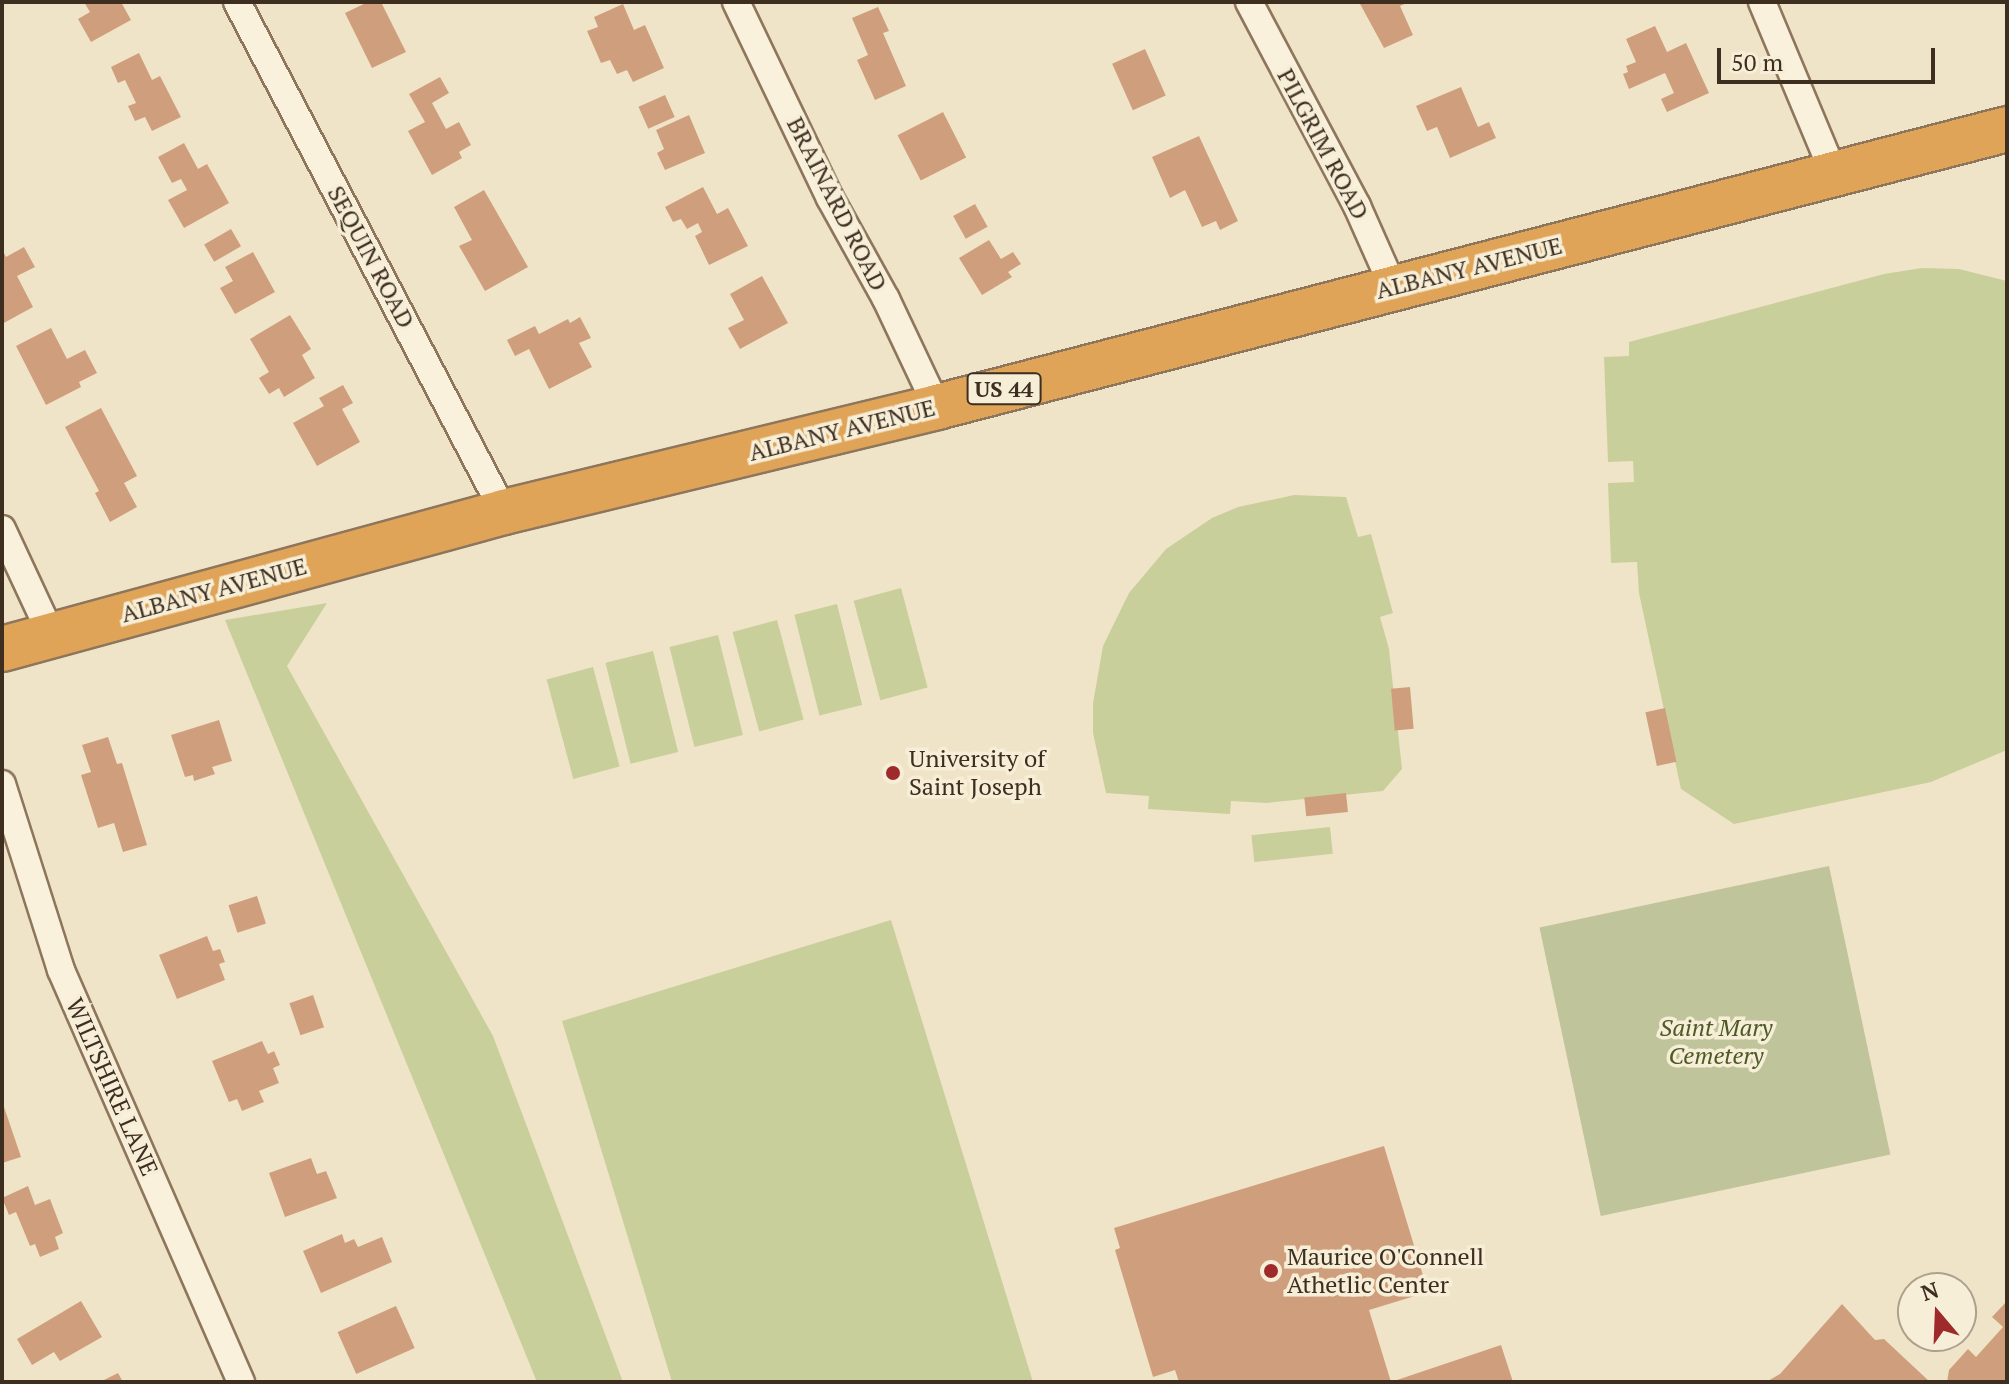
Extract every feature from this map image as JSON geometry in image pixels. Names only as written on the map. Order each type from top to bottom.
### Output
[{"type":"highway","name":"ALBANY AVENUE","points":[[2,649],[504,512],[937,407],[2007,129]]},
{"type":"street","name":"SEQUIN ROAD","points":[[237,2],[504,512]]},
{"type":"street","name":"BRAINARD ROAD","points":[[736,2],[830,198],[886,299],[937,407]]},
{"type":"street","name":"PILGRIM ROAD","points":[[1249,2],[1357,206],[1393,287]]},
{"type":"street","points":[[1762,2],[1834,174]]},
{"type":"street","points":[[2,529],[51,634]]},
{"type":"street","name":"WILTSHIRE LANE","points":[[2,784],[61,970],[241,1382]]},
{"type":"green space","points":[[1922,268],[1959,269],[2007,281],[2007,750],[1931,782],[1734,824],[1681,789],[1639,593],[1637,562],[1611,563],[1608,483],[1634,482],[1633,461],[1608,462],[1604,357],[1629,356],[1629,342],[1884,274]]},
{"type":"green space","points":[[1294,495],[1346,497],[1358,537],[1371,534],[1393,613],[1380,617],[1389,649],[1402,769],[1383,791],[1266,803],[1231,801],[1230,814],[1148,809],[1149,796],[1106,793],[1093,733],[1093,703],[1103,646],[1129,593],[1166,549],[1212,518],[1238,507]]},
{"type":"green space","points":[[901,588],[928,687],[880,700],[854,601]]},
{"type":"green space","points":[[327,603],[287,666],[493,1036],[623,1382],[537,1382],[225,620]]},
{"type":"green space","points":[[837,604],[862,705],[819,716],[794,615]]},
{"type":"green space","points":[[777,620],[804,719],[759,731],[733,632]]},
{"type":"green space","points":[[718,635],[743,735],[694,747],[669,647]]},
{"type":"green space","points":[[653,651],[678,752],[631,764],[605,663]]},
{"type":"green space","points":[[593,667],[620,766],[573,779],[547,679]]},
{"type":"green space","points":[[1330,827],[1333,854],[1254,862],[1251,835]]},
{"type":"green space","name":"Saint Mary Cemetery","points":[[1829,866],[1890,1155],[1601,1216],[1539,928]]},
{"type":"green space","points":[[891,920],[1033,1382],[672,1382],[562,1021]]},
{"type":"building","points":[[84,2],[121,2],[131,20],[91,42],[78,19],[90,12]]},
{"type":"building","points":[[368,2],[381,2],[406,52],[372,68],[345,13]]},
{"type":"building","points":[[1359,2],[1409,2],[1400,6],[1413,35],[1384,48]]},
{"type":"building","points":[[623,4],[634,30],[645,25],[664,68],[633,82],[627,70],[617,74],[610,60],[601,63],[587,31],[598,27],[594,17]]},
{"type":"building","points":[[878,7],[889,31],[883,33],[906,86],[875,100],[857,60],[868,55],[852,18]]},
{"type":"building","points":[[1655,26],[1667,52],[1686,43],[1709,93],[1667,112],[1661,99],[1674,93],[1665,73],[1629,89],[1623,74],[1628,72],[1626,66],[1636,62],[1626,39]]},
{"type":"building","points":[[1145,49],[1166,96],[1133,110],[1112,64]]},
{"type":"building","points":[[139,53],[152,80],[160,76],[181,117],[152,131],[145,117],[135,121],[128,106],[136,103],[125,80],[118,83],[111,67]]},
{"type":"building","points":[[440,77],[449,93],[432,103],[446,129],[459,122],[471,145],[459,152],[462,158],[432,175],[408,131],[425,122],[409,94]]},
{"type":"building","points":[[1461,87],[1478,127],[1489,122],[1496,138],[1450,158],[1437,127],[1427,131],[1416,106]]},
{"type":"building","points":[[665,95],[675,117],[648,129],[639,107]]},
{"type":"building","points":[[943,112],[966,157],[921,181],[898,135]]},
{"type":"building","points":[[689,115],[705,153],[665,170],[657,153],[664,149],[656,130]]},
{"type":"building","points":[[1199,136],[1238,221],[1220,230],[1216,221],[1202,227],[1185,190],[1170,198],[1152,157]]},
{"type":"building","points":[[184,143],[198,169],[207,164],[229,203],[184,228],[168,200],[187,190],[181,179],[172,183],[158,157]]},
{"type":"building","points":[[703,187],[717,214],[728,208],[748,246],[709,265],[695,236],[702,232],[698,223],[687,229],[681,219],[673,222],[665,207]]},
{"type":"building","points":[[484,190],[528,267],[485,291],[459,246],[472,240],[454,207]]},
{"type":"building","points":[[975,204],[988,227],[966,239],[953,216]]},
{"type":"building","points":[[231,229],[241,246],[214,262],[204,244]]},
{"type":"building","points":[[989,240],[1001,259],[1013,252],[1021,264],[1008,272],[1012,277],[982,295],[959,258]]},
{"type":"building","points":[[24,247],[35,267],[17,276],[33,307],[2,324],[2,249],[6,257]]},
{"type":"building","points":[[253,252],[275,292],[235,314],[220,288],[233,281],[225,267]]},
{"type":"building","points":[[762,276],[788,323],[740,349],[728,328],[744,320],[730,294]]},
{"type":"building","points":[[290,315],[311,349],[302,355],[315,378],[284,397],[279,388],[269,394],[259,378],[269,372],[250,339]]},
{"type":"building","points":[[580,317],[591,338],[579,343],[592,367],[549,389],[529,349],[515,356],[507,340],[535,326],[539,334],[568,319],[570,323]]},
{"type":"building","points":[[51,328],[67,359],[85,350],[97,373],[79,382],[81,387],[46,405],[16,346]]},
{"type":"building","points":[[343,385],[353,403],[342,409],[360,442],[317,466],[293,423],[324,406],[319,398]]},
{"type":"building","points":[[101,408],[137,476],[124,483],[137,507],[110,522],[95,493],[99,491],[65,427]]},
{"type":"building","points":[[1410,687],[1414,729],[1395,730],[1391,689]]},
{"type":"building","points":[[1665,708],[1676,762],[1657,766],[1645,712]]},
{"type":"building","points":[[219,720],[232,761],[212,767],[215,774],[194,781],[193,775],[185,777],[171,735]]},
{"type":"building","points":[[108,737],[117,764],[122,763],[147,845],[123,852],[114,823],[98,828],[81,775],[91,772],[82,745]]},
{"type":"building","points":[[1346,793],[1348,812],[1306,816],[1304,797]]},
{"type":"building","points":[[257,896],[266,924],[237,933],[228,905]]},
{"type":"building","points":[[207,936],[213,951],[220,949],[225,962],[219,964],[225,980],[177,999],[159,955]]},
{"type":"building","points":[[313,995],[324,1027],[300,1035],[289,1003]]},
{"type":"building","points":[[262,1041],[268,1054],[274,1051],[280,1065],[273,1068],[279,1083],[259,1091],[264,1102],[242,1111],[237,1099],[229,1102],[212,1061]]},
{"type":"building","points":[[2,1101],[21,1157],[2,1163]]},
{"type":"building","name":"Maurice O'Connell Athetlic Center","points":[[1384,1146],[1428,1292],[1369,1310],[1391,1382],[1179,1382],[1175,1370],[1153,1377],[1115,1250],[1120,1248],[1114,1228]]},
{"type":"building","points":[[311,1158],[317,1174],[326,1171],[337,1198],[285,1217],[269,1173]]},
{"type":"building","points":[[28,1186],[35,1205],[50,1199],[63,1233],[55,1237],[59,1249],[40,1257],[35,1244],[30,1246],[16,1212],[9,1215],[2,1198]]},
{"type":"building","points":[[342,1234],[345,1243],[354,1239],[358,1247],[382,1237],[392,1262],[321,1293],[303,1251]]},
{"type":"building","points":[[81,1301],[102,1337],[60,1361],[54,1352],[32,1365],[17,1339]]},
{"type":"building","points":[[2007,1301],[2007,1382],[1947,1382],[1949,1370],[1965,1352],[1971,1352],[1976,1357],[2003,1327],[1992,1317]]},
{"type":"building","points":[[1842,1304],[1875,1340],[1884,1339],[1930,1382],[1766,1382],[1780,1374]]},
{"type":"building","points":[[396,1306],[415,1348],[356,1374],[338,1332]]},
{"type":"building","name":"Maurice O'Connell Athetlic Center","points":[[1501,1345],[1513,1382],[1394,1382],[1394,1381]]},
{"type":"building","points":[[118,1373],[123,1382],[100,1382]]},
{"type":"place","name":"University of Saint Joseph","points":[[893,773]]},
{"type":"place","name":"Maurice O'Connell Athetlic Center","points":[[1271,1271]]}]
